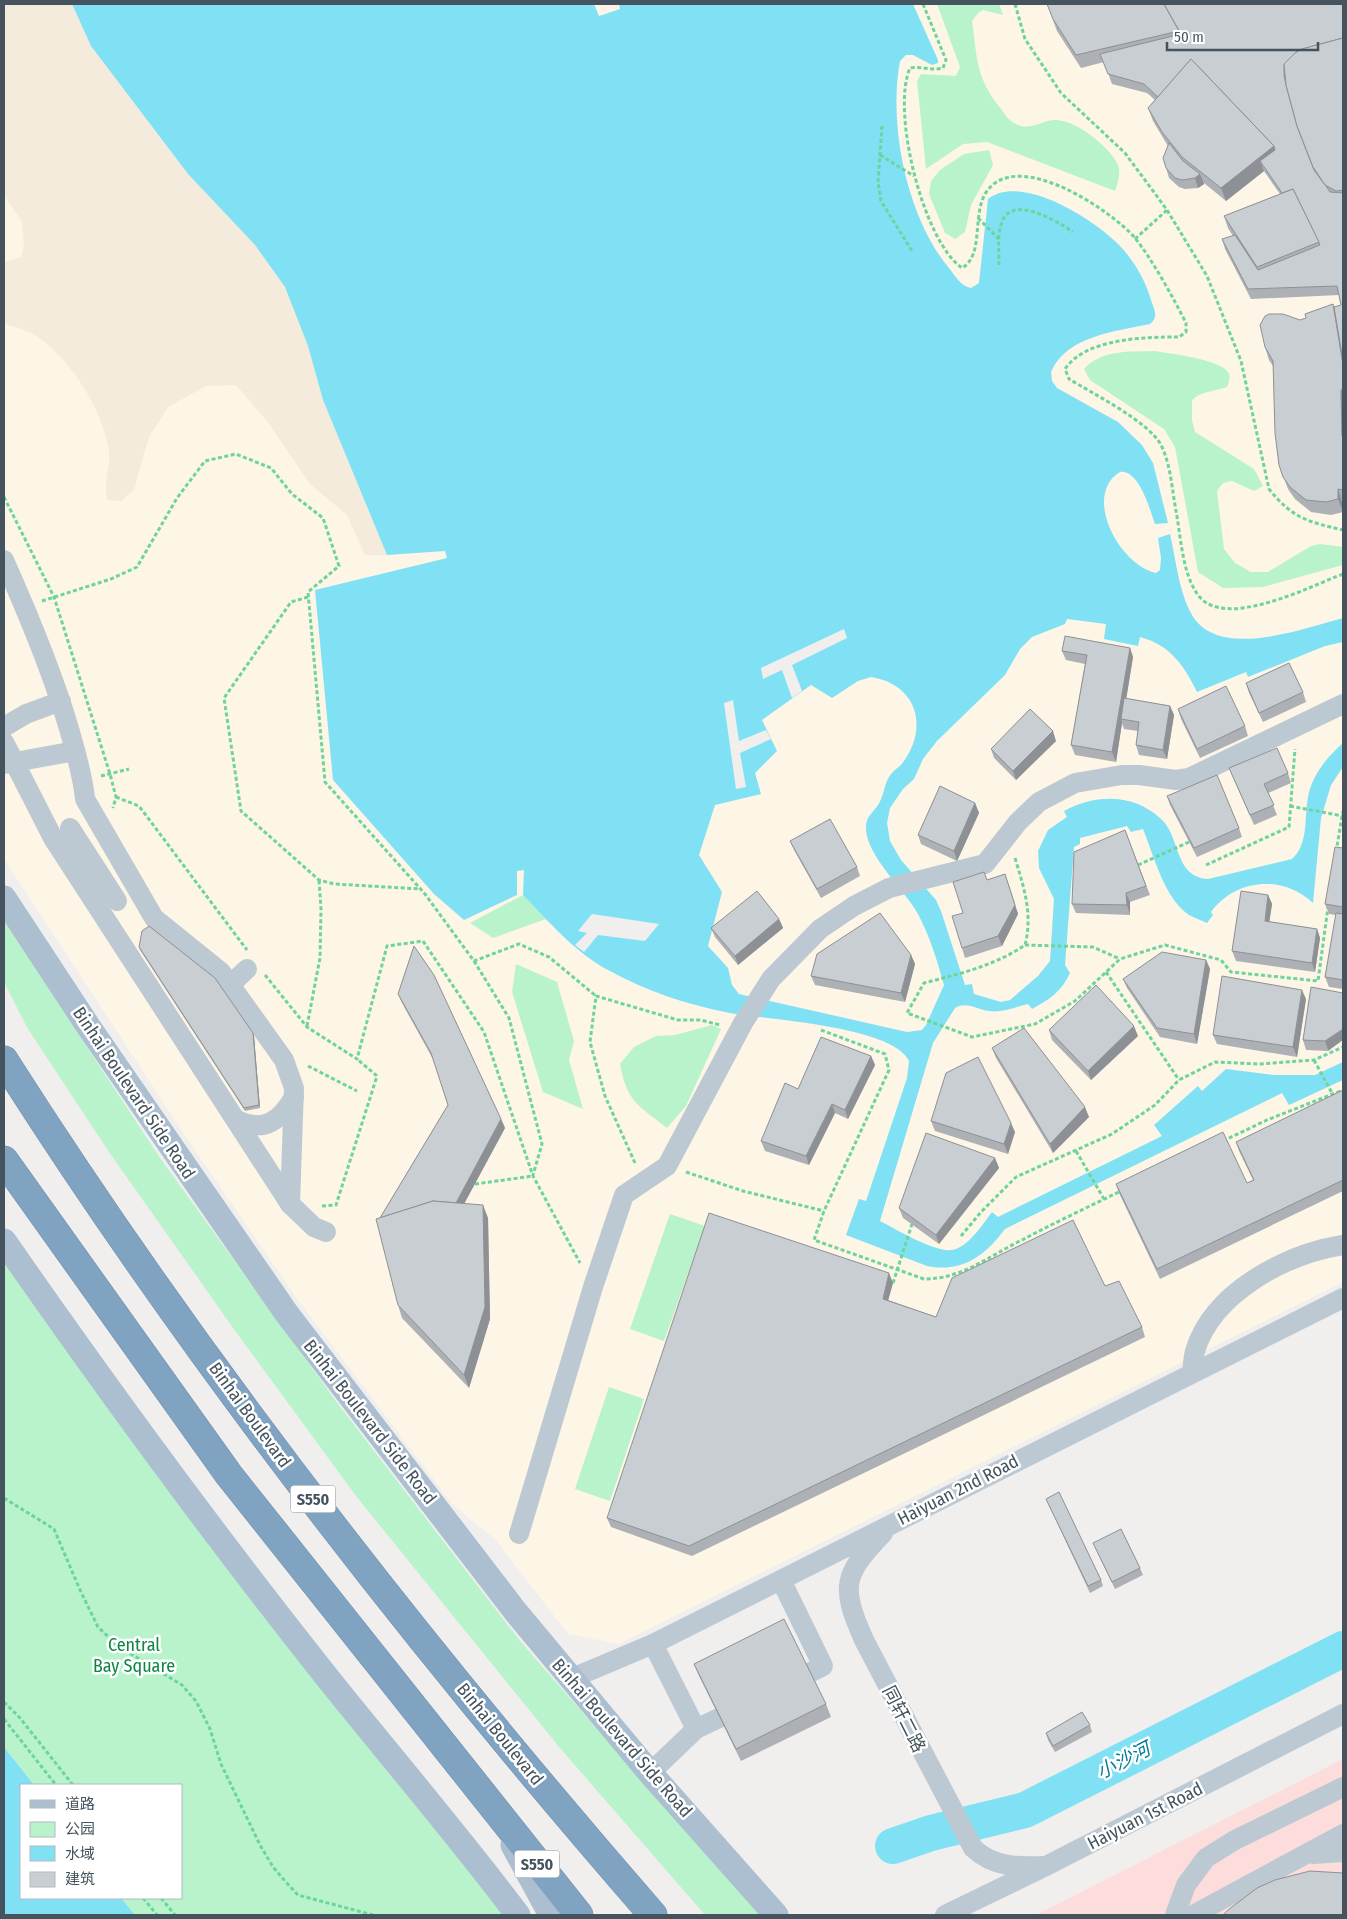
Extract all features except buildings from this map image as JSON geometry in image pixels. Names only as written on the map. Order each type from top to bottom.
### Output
[{"type":"highway","name":"Binhai Boulevard","points":[[4,1060],[61,1150],[274,1450],[425,1642],[578,1829],[653,1915]]},
{"type":"highway","name":"S550","points":[[4,1160],[229,1475],[579,1915]]},
{"type":"main road","name":"Binhai Boulevard Side Road","points":[[4,898],[93,1034],[287,1314],[515,1611],[570,1679],[650,1773],[776,1915]]},
{"type":"main road","name":"S550","points":[[4,1241],[81,1352],[195,1506],[325,1675],[518,1915]]},
{"type":"main road","points":[[496,1812],[551,1915]]},
{"type":"street","points":[[4,560],[61,701],[84,790],[154,918],[221,972],[284,1060],[290,1073],[294,1097],[290,1204]]},
{"type":"street","points":[[4,727],[26,714],[61,701]]},
{"type":"street","points":[[519,1534],[593,1288],[624,1195],[666,1166],[741,1028],[771,979],[820,929],[854,906],[889,888],[985,864],[1018,822],[1039,802],[1075,782],[1122,775],[1139,775],[1176,780],[1189,778],[1343,704]]},
{"type":"street","points":[[4,742],[9,763],[46,822],[53,838],[290,1204],[314,1227],[326,1232]]},
{"type":"street","points":[[9,763],[75,751]]},
{"type":"street","points":[[70,828],[84,790]]},
{"type":"street","points":[[46,822],[70,828],[117,901]]},
{"type":"street","points":[[230,985],[251,962]]},
{"type":"street","points":[[237,1120],[248,1126],[269,1124],[287,1110],[294,1097]]},
{"type":"street","points":[[1192,1373],[1194,1352],[1206,1327],[1217,1312],[1257,1276],[1298,1257],[1343,1245]]},
{"type":"street","name":"Haiyuan 2nd Road","points":[[570,1679],[653,1644],[1343,1298]]},
{"type":"street","name":"同轩二路","points":[[893,1522],[858,1562],[849,1577],[847,1590],[850,1606],[864,1640],[973,1848],[991,1862],[1023,1867],[1046,1866]]},
{"type":"street","points":[[781,1580],[823,1666],[809,1672]]},
{"type":"street","points":[[653,1644],[696,1729]]},
{"type":"street","name":"Haiyuan 1st Road","points":[[945,1915],[1046,1866],[1343,1714]]},
{"type":"street","points":[[650,1773],[696,1729],[719,1718]]},
{"type":"street","points":[[1175,1915],[1186,1885],[1206,1858],[1235,1840],[1343,1786]]},
{"type":"street","points":[[1193,1915],[1343,1834]]},
{"type":"street","points":[[1292,1861],[1311,1854],[1343,1852]]},
{"type":"path","points":[[923,4],[946,60],[943,68],[936,70],[918,66],[910,68],[907,75],[906,118],[909,155],[931,226],[953,262],[962,268],[969,264],[974,254],[977,218],[986,192],[994,183],[1011,176],[1038,178],[1076,194],[1113,216],[1135,239],[1179,308],[1186,324],[1186,332],[1179,337],[1124,340],[1095,348],[1071,360],[1065,369],[1069,379],[1130,416],[1160,444],[1168,464],[1184,556],[1192,585],[1199,597],[1216,608],[1236,610],[1254,607],[1343,574]]},
{"type":"path","points":[[1015,4],[1025,40],[1060,93],[1125,153],[1167,210],[1207,276],[1241,361],[1269,489],[1281,504],[1295,516],[1309,523],[1343,530]]},
{"type":"path","points":[[882,126],[878,182],[881,201],[912,251]]},
{"type":"path","points":[[880,154],[914,176]]},
{"type":"path","points":[[999,265],[1000,240],[1006,215],[1014,210],[1042,215],[1073,232]]},
{"type":"path","points":[[1135,239],[1167,210]]},
{"type":"path","points":[[977,218],[1000,240]]},
{"type":"path","points":[[25,608],[111,579],[137,567],[177,498],[205,461],[236,454],[271,468],[292,494],[323,518],[339,566],[308,592],[325,782],[421,889],[474,961],[509,1018],[542,1144],[533,1176]]},
{"type":"path","points":[[4,497],[54,597],[110,774]]},
{"type":"path","points":[[308,596],[291,602],[224,698],[241,811],[319,880],[334,884],[421,889]]},
{"type":"path","points":[[1206,865],[1289,828],[1297,726]]},
{"type":"path","points":[[84,790],[110,774],[129,769]]},
{"type":"path","points":[[116,797],[139,806],[251,962],[307,1027],[357,1059],[387,946],[423,941],[484,1032],[533,1176],[593,1288]]},
{"type":"path","points":[[1290,806],[1343,814],[1336,854]]},
{"type":"path","points":[[1008,835],[1028,900],[1029,930],[1024,946]]},
{"type":"path","points":[[1138,865],[1189,842]]},
{"type":"path","points":[[307,1027],[320,958],[321,909],[319,880]]},
{"type":"path","points":[[1120,959],[1093,947],[1024,946],[1006,958],[972,970],[924,983],[907,1013],[972,1037],[1035,1024],[1075,1001],[1120,959],[1165,946],[1221,960],[1231,972],[1318,981],[1329,902]]},
{"type":"path","points":[[474,961],[519,944],[549,957],[596,996],[678,1020],[701,1020],[741,1028]]},
{"type":"path","points":[[1106,972],[1179,1080]]},
{"type":"path","points":[[596,996],[590,1042],[606,1096],[643,1181]]},
{"type":"path","points":[[822,1030],[885,1054],[889,1070],[824,1211],[814,1240],[924,1279],[938,1279],[958,1274],[1020,1240],[1130,1187]]},
{"type":"path","points":[[961,1236],[981,1212],[1016,1177],[1112,1134],[1155,1105],[1179,1080],[1215,1062],[1259,1064],[1314,1060],[1343,1047]]},
{"type":"path","points":[[1314,1060],[1333,1094]]},
{"type":"path","points":[[308,1066],[357,1092]]},
{"type":"path","points":[[1216,1145],[1267,1120],[1343,1090]]},
{"type":"path","points":[[1076,1151],[1104,1200]]},
{"type":"path","points":[[666,1166],[743,1191],[824,1211]]},
{"type":"path","points":[[475,1184],[533,1176]]},
{"type":"path","points":[[893,1283],[912,1224]]},
{"type":"path","points":[[4,1498],[54,1529],[80,1590],[98,1626],[118,1646],[182,1685],[196,1701],[210,1728],[221,1764],[260,1845],[273,1867],[285,1881],[298,1895],[373,1915]]},
{"type":"path","points":[[4,1702],[20,1718],[72,1784]]},
{"type":"path","points":[[4,1719],[55,1784]]},
{"type":"path","points":[[144,1899],[157,1915]]},
{"type":"path","points":[[162,1899],[175,1915]]},
{"type":"shaded area","points":[[4,4],[1343,4],[1343,1282],[619,1644],[568,1634],[496,1540],[453,1505],[298,1300],[186,1137],[4,859]]},
{"type":"shaded area","points":[[1343,1759],[1343,1915],[1036,1915]]},
{"type":"green space","points":[[937,4],[999,4],[1003,15],[983,10],[972,21],[979,68],[982,78],[993,98],[1008,118],[1017,125],[1029,126],[1055,120],[1063,121],[1091,135],[1100,142],[1118,165],[1119,175],[1115,191],[987,142],[963,144],[926,169],[917,81],[921,74],[956,76],[960,67]]},
{"type":"green space","points":[[989,150],[993,165],[971,205],[965,232],[955,239],[945,233],[929,194],[931,181],[940,170],[964,154]]},
{"type":"green space","points":[[1155,351],[1205,360],[1223,367],[1229,374],[1227,387],[1204,393],[1192,400],[1192,420],[1195,432],[1254,469],[1263,486],[1254,491],[1232,481],[1223,483],[1217,491],[1224,549],[1235,563],[1251,572],[1268,572],[1311,546],[1320,544],[1343,547],[1343,565],[1263,587],[1223,588],[1198,572],[1175,447],[1164,429],[1090,380],[1084,369],[1099,358],[1108,355]]},
{"type":"green space","points":[[523,895],[546,919],[493,938],[470,923]]},
{"type":"green space","points":[[4,921],[160,1158],[338,1404],[520,1641],[760,1915],[705,1915],[560,1748],[356,1496],[236,1332],[109,1152],[28,1029],[4,982]]},
{"type":"green space","points":[[516,964],[557,982],[574,1041],[569,1060],[583,1109],[543,1092],[512,992]]},
{"type":"green space","points":[[712,1025],[721,1029],[686,1106],[667,1128],[635,1102],[626,1087],[620,1064],[634,1047],[656,1036],[675,1035]]},
{"type":"green space","points":[[670,1214],[705,1226],[664,1341],[630,1329]]},
{"type":"green space","name":"Central Bay Square","points":[[4,1261],[509,1915],[135,1915],[122,1899],[182,1899],[182,1784],[33,1784],[4,1747]]},
{"type":"green space","points":[[609,1387],[644,1399],[610,1501],[575,1489]]},
{"type":"sand","points":[[4,4],[72,4],[91,46],[188,174],[255,245],[285,287],[308,346],[323,400],[387,555],[365,555],[347,515],[310,484],[267,421],[236,385],[206,386],[168,407],[149,437],[134,490],[121,501],[108,500],[106,488],[109,451],[100,418],[92,402],[71,369],[46,343],[30,332],[4,323],[4,262],[21,257],[24,245],[22,222],[4,195]]},
{"type":"water","points":[[72,4],[594,4],[599,16],[620,9],[619,4],[913,4],[938,63],[932,65],[913,55],[906,55],[900,61],[897,86],[899,141],[904,170],[922,224],[934,247],[961,283],[971,288],[979,283],[988,199],[1002,192],[1037,195],[1075,212],[1118,244],[1143,279],[1155,314],[1150,324],[1108,333],[1080,343],[1068,350],[1058,360],[1051,372],[1052,381],[1057,388],[1118,422],[1142,445],[1153,463],[1168,523],[1155,524],[1138,483],[1127,473],[1120,472],[1109,483],[1104,496],[1105,512],[1118,544],[1129,557],[1142,567],[1156,573],[1160,570],[1161,558],[1158,538],[1170,534],[1181,586],[1192,615],[1205,629],[1222,636],[1241,639],[1285,634],[1343,618],[1343,642],[1325,646],[1248,677],[1246,672],[1197,692],[1187,673],[1175,657],[1160,645],[1140,637],[1138,646],[1104,639],[1106,624],[1067,619],[1065,624],[1032,637],[1020,649],[1005,675],[937,741],[923,759],[914,779],[903,789],[890,808],[887,823],[890,841],[901,860],[936,900],[965,985],[972,984],[974,994],[1001,1002],[1010,1000],[1038,976],[1050,961],[1054,899],[1039,868],[1038,851],[1048,830],[1067,817],[1064,811],[1088,801],[1101,799],[1114,799],[1139,804],[1161,819],[1167,827],[1183,864],[1189,871],[1197,877],[1208,879],[1292,859],[1301,846],[1305,830],[1308,797],[1313,781],[1326,760],[1343,743],[1343,767],[1331,785],[1321,818],[1313,903],[1301,894],[1287,888],[1273,884],[1259,884],[1246,887],[1221,901],[1211,912],[1213,915],[1207,923],[1189,915],[1180,908],[1173,898],[1161,876],[1143,829],[1131,832],[1127,826],[1080,838],[1080,844],[1074,847],[1065,965],[1070,973],[1067,979],[1054,994],[1032,1009],[1028,1004],[998,1011],[964,1005],[955,1008],[933,1043],[880,1221],[939,1249],[956,1249],[972,1238],[992,1212],[998,1217],[1162,1136],[1154,1125],[1198,1086],[1202,1091],[1226,1069],[1273,1075],[1315,1075],[1343,1062],[1343,1080],[1289,1105],[1282,1093],[1005,1229],[989,1247],[972,1260],[951,1267],[927,1266],[846,1235],[859,1199],[866,1201],[907,1078],[909,1061],[898,1049],[855,1032],[827,1026],[730,1013],[699,1006],[652,991],[622,978],[596,963],[574,946],[523,895],[524,870],[517,871],[517,895],[464,920],[434,894],[333,780],[315,590],[447,558],[445,551],[387,555],[323,400],[308,346],[285,287],[255,245],[188,174],[91,46]],"holes":[[[871,677],[892,684],[905,694],[913,707],[917,725],[914,742],[906,759],[889,777],[880,802],[867,820],[867,838],[879,861],[918,914],[933,949],[944,985],[926,1025],[922,1030],[907,1032],[739,994],[732,985],[728,968],[708,946],[722,892],[699,855],[715,805],[761,794],[755,773],[777,751],[762,720],[811,685],[832,698],[858,681]]]},
{"type":"water","points":[[4,1747],[33,1784],[20,1784],[20,1899],[122,1899],[135,1915],[4,1915]]},
{"type":"pier","points":[[844,629],[847,638],[792,665],[802,691],[792,698],[782,670],[763,679],[761,668]]},
{"type":"pier","points":[[733,700],[739,741],[766,730],[771,739],[740,753],[746,787],[736,789],[724,703]]},
{"type":"pier","points":[[592,914],[659,924],[645,941],[598,935],[584,952],[575,945],[587,933],[578,931]]},
{"type":"waterway","name":"小沙河","points":[[893,1846],[931,1833],[1025,1810],[1343,1649]]}]
